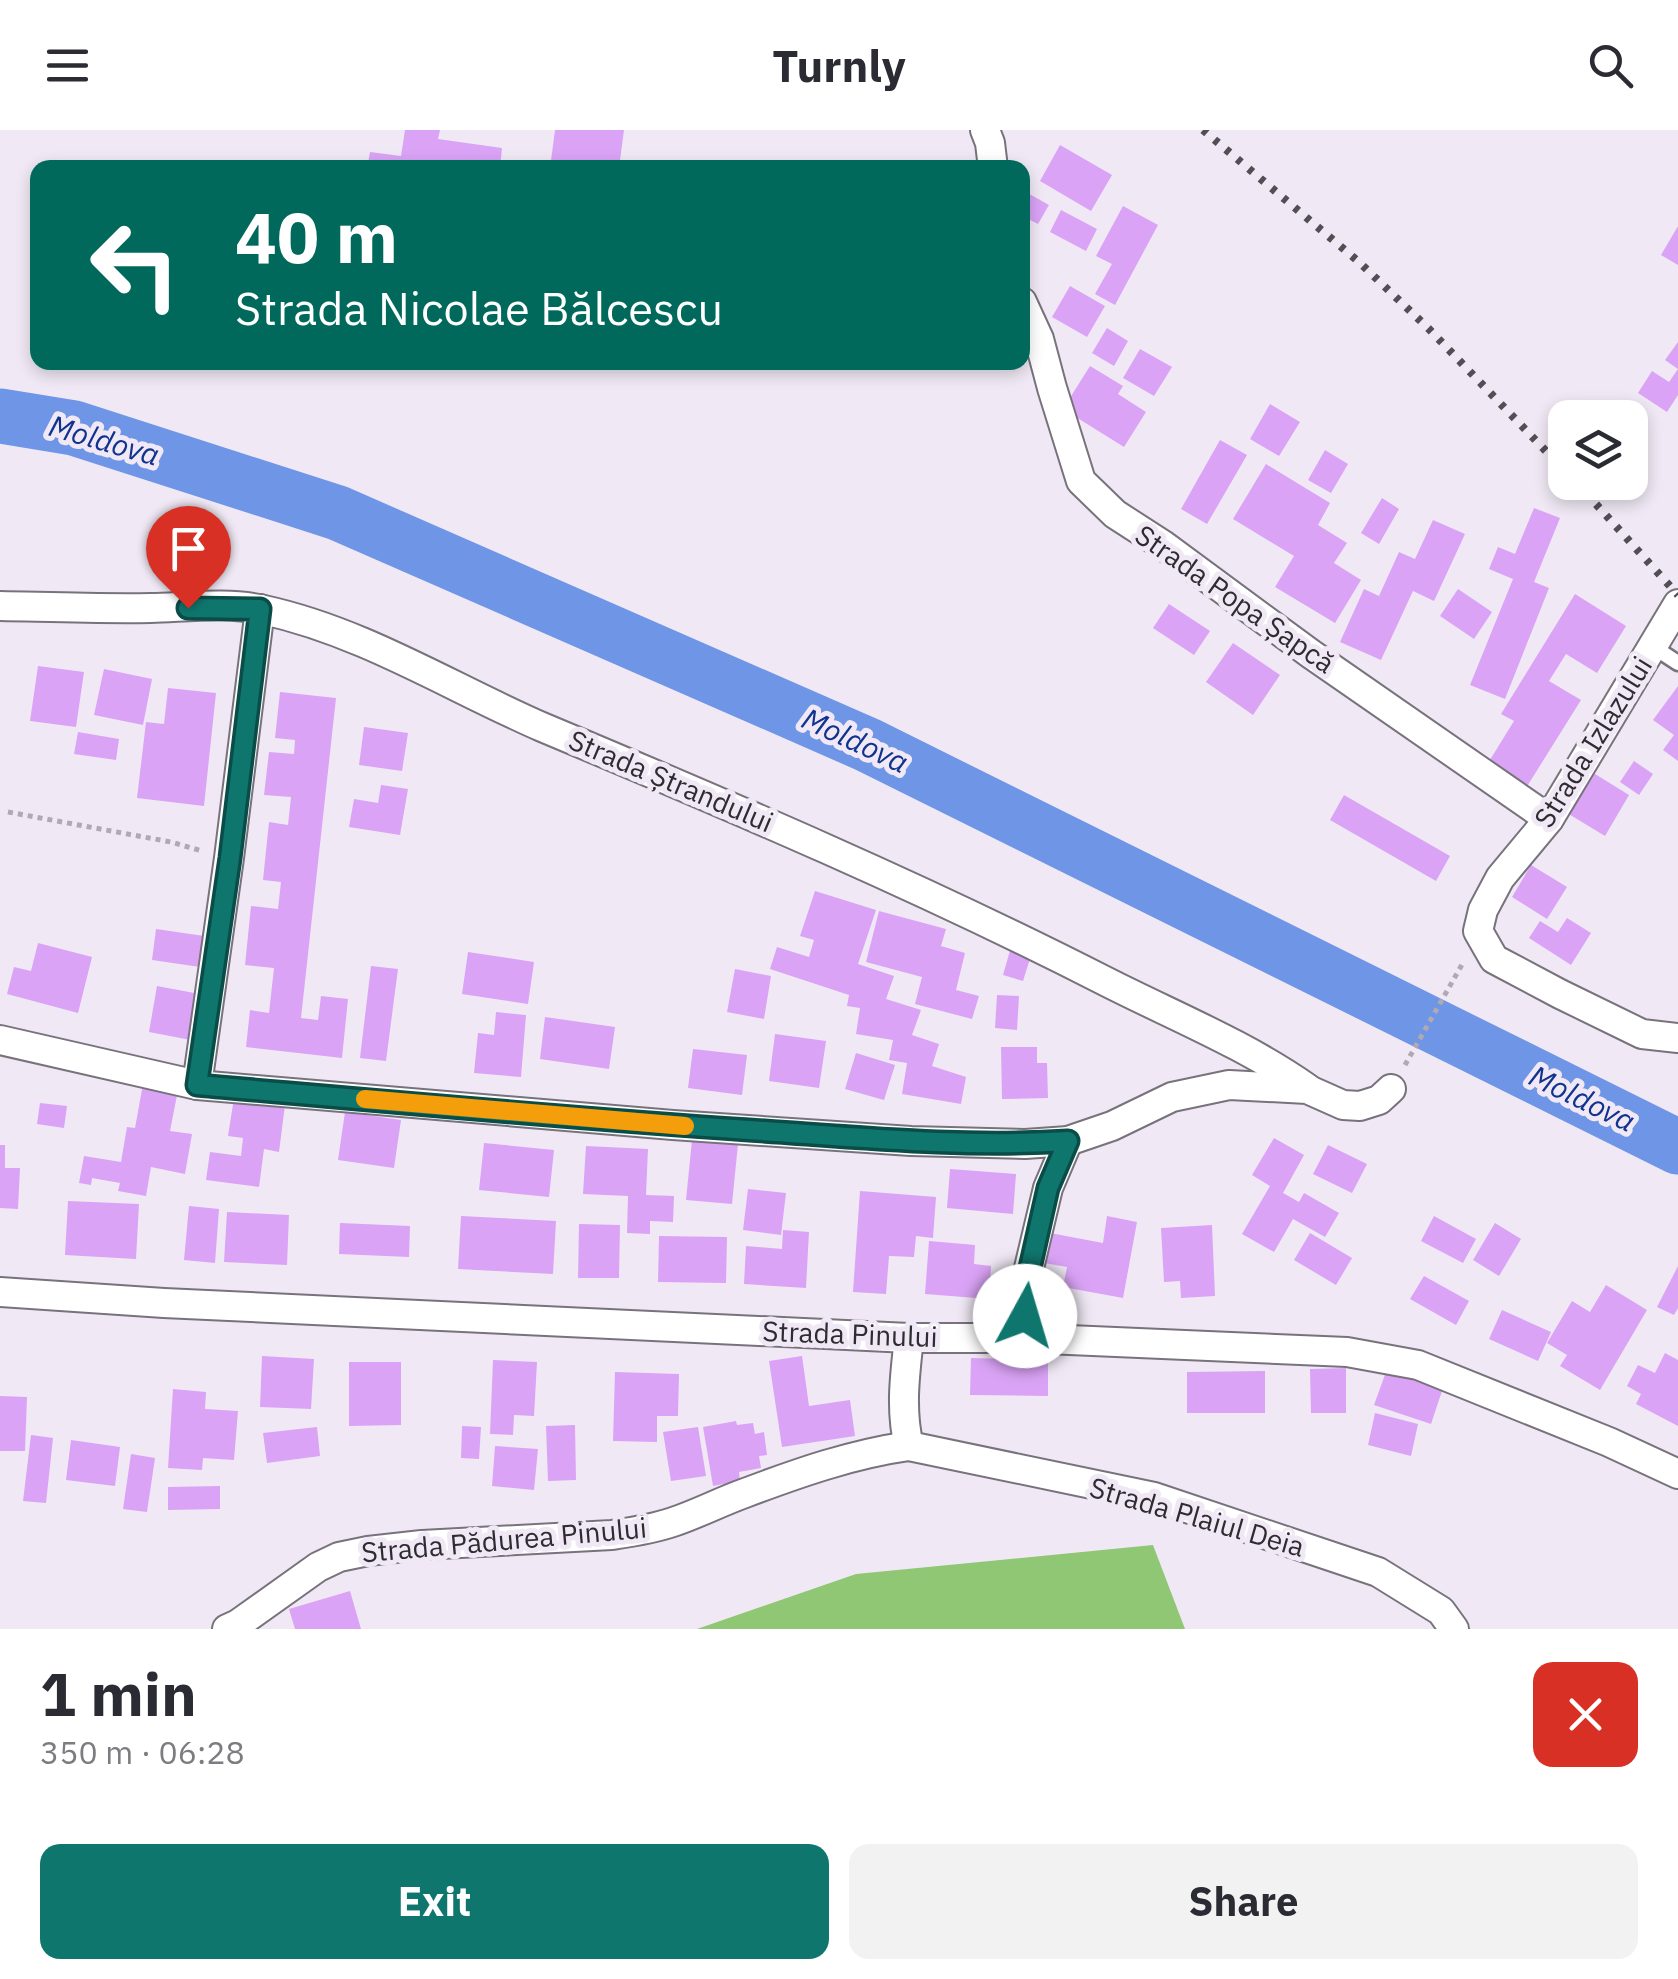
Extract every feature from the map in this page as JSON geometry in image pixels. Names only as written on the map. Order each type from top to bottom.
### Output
[{"type":"street","points":[[985,130],[992,160]]},
{"type":"street","name":"Strada Popa Șapcă","points":[[1030,319],[1081,481],[1114,514],[1549,819]]},
{"type":"street","name":"Strada Izlazului","points":[[1478,931],[1483,910],[1500,878],[1549,819],[1678,604]]},
{"type":"street","name":"Strada Ștrandului","points":[[0,606],[260,609],[305,620],[398,656],[499,708],[838,852],[1067,961],[1274,1065],[1308,1088]]},
{"type":"street","points":[[197,1085],[260,609]]},
{"type":"street","points":[[1478,931],[1494,959],[1510,968],[1642,1034],[1678,1038]]},
{"type":"street","points":[[0,1040],[197,1085],[673,1126],[892,1140],[1024,1144],[1068,1141],[1112,1126],[1172,1097],[1229,1085],[1308,1088],[1343,1105],[1360,1106],[1379,1100],[1391,1089]]},
{"type":"street","points":[[1023,1338],[1037,1236],[1048,1188],[1068,1141]]},
{"type":"street","name":"Strada Pinului","points":[[0,1292],[909,1338],[1023,1338],[1347,1352],[1418,1365],[1678,1474]]},
{"type":"street","points":[[909,1338],[903,1396],[909,1446]]},
{"type":"street","name":"Strada Pădurea Pinului","points":[[227,1629],[318,1567],[340,1557],[422,1545],[636,1531],[670,1524],[816,1467],[909,1446]]},
{"type":"street","name":"Strada Plaiul Deia","points":[[909,1446],[1154,1498],[1378,1572],[1441,1610],[1454,1629]]},
{"type":"lane","points":[[1652,646],[1678,663]]},
{"type":"path","points":[[8,812],[171,842],[230,858]]},
{"type":"path","points":[[1391,1089],[1445,998],[1478,931]]},
{"type":"green space","points":[[1153,1545],[1185,1629],[697,1629],[856,1574]]},
{"type":"building","points":[[405,130],[440,130],[438,139],[502,148],[501,160],[368,160],[370,152],[401,156]]},
{"type":"building","points":[[555,130],[624,130],[620,160],[551,160]]},
{"type":"building","points":[[1060,145],[1112,175],[1091,211],[1040,181]]},
{"type":"building","points":[[1030,194],[1049,205],[1038,224],[1030,220]]},
{"type":"building","points":[[1123,206],[1158,225],[1115,305],[1095,294],[1112,264],[1096,256]]},
{"type":"building","points":[[1061,210],[1097,229],[1086,251],[1050,232]]},
{"type":"building","points":[[1678,226],[1678,265],[1661,255]]},
{"type":"building","points":[[1070,286],[1105,306],[1087,337],[1052,317]]},
{"type":"building","points":[[1107,328],[1128,341],[1114,366],[1092,353]]},
{"type":"building","points":[[1678,342],[1678,369],[1665,360]]},
{"type":"building","points":[[1140,349],[1172,367],[1154,396],[1123,378]]},
{"type":"building","points":[[1090,366],[1123,386],[1118,394],[1146,412],[1124,447],[1063,409]]},
{"type":"building","points":[[1678,369],[1678,395],[1667,412],[1638,393],[1652,371],[1669,382]]},
{"type":"building","points":[[1270,404],[1300,422],[1279,456],[1250,439]]},
{"type":"building","points":[[1220,440],[1247,455],[1207,524],[1181,509]]},
{"type":"building","points":[[1325,450],[1348,464],[1331,493],[1308,480]]},
{"type":"building","points":[[1266,464],[1330,503],[1318,525],[1347,543],[1334,563],[1361,580],[1335,623],[1275,587],[1294,556],[1233,519]]},
{"type":"building","points":[[1382,498],[1399,509],[1379,544],[1361,533]]},
{"type":"building","points":[[1534,508],[1560,518],[1534,582],[1549,588],[1505,699],[1470,685],[1513,579],[1489,569],[1498,547],[1515,554]]},
{"type":"building","points":[[1433,520],[1465,534],[1434,601],[1413,591],[1381,660],[1340,642],[1364,589],[1379,596],[1399,552],[1415,559]]},
{"type":"building","points":[[1458,589],[1492,612],[1474,639],[1440,616]]},
{"type":"building","points":[[1575,594],[1626,626],[1597,673],[1566,654],[1549,681],[1581,700],[1526,788],[1488,763],[1514,721],[1501,714]]},
{"type":"building","points":[[1169,604],[1210,631],[1194,655],[1153,628]]},
{"type":"building","points":[[1233,643],[1280,675],[1253,715],[1206,682]]},
{"type":"building","points":[[38,666],[84,672],[76,727],[30,721]]},
{"type":"building","points":[[104,669],[152,679],[143,725],[94,715]]},
{"type":"building","points":[[1678,686],[1678,761],[1663,750],[1674,735],[1653,720]]},
{"type":"building","points":[[168,688],[216,693],[204,806],[137,798],[146,722],[164,724]]},
{"type":"building","points":[[280,692],[336,698],[301,1018],[318,1020],[321,996],[348,999],[342,1058],[246,1047],[250,1010],[269,1013],[274,968],[245,965],[251,906],[278,909],[281,882],[263,880],[269,822],[288,825],[291,797],[264,795],[269,752],[294,754],[295,740],[275,738]]},
{"type":"building","points":[[364,727],[408,733],[402,771],[359,765]]},
{"type":"building","points":[[78,732],[119,739],[116,760],[74,754]]},
{"type":"building","points":[[1634,761],[1653,774],[1639,795],[1620,782]]},
{"type":"building","points":[[1587,769],[1629,795],[1605,836],[1562,810]]},
{"type":"building","points":[[381,785],[408,789],[400,835],[349,827],[354,799],[378,803]]},
{"type":"building","points":[[1344,795],[1450,856],[1436,881],[1330,820]]},
{"type":"building","points":[[1531,865],[1567,887],[1547,919],[1512,897]]},
{"type":"building","points":[[815,891],[876,910],[858,964],[894,976],[886,999],[921,1010],[912,1035],[939,1044],[932,1066],[966,1077],[961,1104],[902,1094],[907,1063],[889,1060],[893,1040],[856,1034],[860,1008],[847,1006],[849,995],[770,969],[777,947],[809,957],[814,940],[800,936]]},
{"type":"building","points":[[879,911],[946,929],[941,946],[965,953],[956,990],[979,996],[972,1019],[915,1004],[922,977],[866,962]]},
{"type":"building","points":[[1567,918],[1591,933],[1571,965],[1529,938],[1540,921],[1558,932]]},
{"type":"building","points":[[156,929],[211,937],[207,968],[152,960]]},
{"type":"building","points":[[1013,940],[1034,946],[1023,981],[1003,975]]},
{"type":"building","points":[[38,943],[92,957],[78,1013],[7,994],[14,967],[31,971]]},
{"type":"building","points":[[468,952],[534,962],[528,1004],[462,994]]},
{"type":"building","points":[[371,966],[398,969],[386,1061],[360,1058]]},
{"type":"building","points":[[735,969],[771,976],[764,1019],[727,1012]]},
{"type":"building","points":[[157,986],[205,995],[196,1041],[149,1032]]},
{"type":"building","points":[[997,995],[1019,996],[1017,1030],[995,1028]]},
{"type":"building","points":[[496,1012],[526,1015],[521,1077],[474,1073],[478,1033],[494,1035]]},
{"type":"building","points":[[545,1017],[615,1027],[609,1069],[540,1059]]},
{"type":"building","points":[[775,1034],[826,1041],[819,1088],[769,1081]]},
{"type":"building","points":[[1001,1047],[1037,1047],[1037,1063],[1047,1063],[1048,1098],[1002,1099]]},
{"type":"building","points":[[693,1049],[747,1055],[742,1095],[688,1088]]},
{"type":"building","points":[[856,1053],[895,1065],[884,1100],[845,1089]]},
{"type":"building","points":[[143,1084],[178,1090],[170,1131],[192,1134],[185,1174],[151,1167],[146,1196],[118,1191],[120,1183],[92,1178],[91,1185],[79,1183],[84,1156],[121,1162],[127,1127],[135,1128]]},
{"type":"building","points":[[234,1098],[285,1105],[279,1152],[264,1149],[259,1187],[206,1180],[210,1152],[241,1156],[243,1138],[228,1136]]},
{"type":"building","points":[[40,1103],[67,1106],[64,1128],[37,1124]]},
{"type":"building","points":[[345,1112],[401,1120],[394,1168],[338,1160]]},
{"type":"building","points":[[1274,1138],[1304,1155],[1283,1193],[1299,1202],[1304,1193],[1339,1213],[1325,1237],[1293,1219],[1274,1252],[1242,1234],[1270,1186],[1252,1175]]},
{"type":"building","points":[[692,1140],[738,1144],[732,1204],[686,1200]]},
{"type":"building","points":[[484,1143],[554,1150],[549,1197],[479,1190]]},
{"type":"building","points":[[0,1145],[5,1145],[5,1168],[20,1168],[18,1209],[0,1208]]},
{"type":"building","points":[[1328,1145],[1367,1164],[1352,1193],[1313,1174]]},
{"type":"building","points":[[586,1146],[648,1149],[646,1195],[674,1196],[673,1222],[650,1221],[650,1234],[627,1233],[628,1196],[583,1194]]},
{"type":"building","points":[[950,1169],[1016,1174],[1013,1214],[947,1208]]},
{"type":"building","points":[[748,1189],[786,1193],[781,1235],[743,1230]]},
{"type":"building","points":[[860,1191],[936,1197],[933,1238],[916,1236],[914,1257],[889,1256],[886,1294],[853,1292]]},
{"type":"building","points":[[68,1201],[139,1204],[136,1259],[65,1255]]},
{"type":"building","points":[[189,1206],[219,1209],[215,1263],[184,1260]]},
{"type":"building","points":[[227,1212],[289,1215],[287,1265],[224,1262]]},
{"type":"building","points":[[461,1216],[556,1221],[553,1274],[458,1269]]},
{"type":"building","points":[[1107,1216],[1137,1222],[1123,1298],[1063,1287],[1067,1267],[1044,1263],[1050,1233],[1103,1243]]},
{"type":"building","points":[[1434,1216],[1476,1239],[1463,1263],[1421,1241]]},
{"type":"building","points":[[340,1223],[410,1226],[409,1257],[339,1254]]},
{"type":"building","points":[[1495,1223],[1521,1239],[1499,1276],[1473,1260]]},
{"type":"building","points":[[579,1224],[620,1225],[619,1278],[578,1278]]},
{"type":"building","points":[[1212,1225],[1215,1296],[1181,1298],[1180,1281],[1164,1282],[1161,1228]]},
{"type":"building","points":[[783,1230],[809,1232],[806,1288],[744,1284],[746,1246],[782,1249]]},
{"type":"building","points":[[1310,1233],[1352,1258],[1336,1285],[1294,1260]]},
{"type":"building","points":[[659,1236],[727,1237],[726,1283],[658,1282]]},
{"type":"building","points":[[929,1241],[975,1245],[974,1264],[991,1266],[989,1299],[925,1294]]},
{"type":"building","points":[[1678,1266],[1678,1308],[1674,1315],[1657,1307]]},
{"type":"building","points":[[1424,1276],[1469,1301],[1456,1325],[1410,1299]]},
{"type":"building","points":[[1606,1285],[1647,1310],[1600,1390],[1560,1366],[1567,1355],[1547,1343],[1572,1301],[1590,1312]]},
{"type":"building","points":[[1502,1310],[1551,1332],[1538,1361],[1489,1339]]},
{"type":"building","points":[[1665,1353],[1678,1360],[1678,1426],[1636,1404],[1641,1394],[1627,1386],[1638,1365],[1655,1373]]},
{"type":"building","points":[[262,1356],[314,1359],[311,1409],[260,1407]]},
{"type":"building","points":[[802,1356],[809,1406],[850,1400],[855,1436],[782,1447],[769,1361]]},
{"type":"building","points":[[971,1358],[1048,1360],[1048,1396],[970,1395]]},
{"type":"building","points":[[493,1360],[537,1362],[534,1416],[514,1415],[513,1435],[490,1434]]},
{"type":"building","points":[[349,1362],[401,1362],[401,1425],[349,1426]]},
{"type":"building","points":[[1346,1368],[1346,1413],[1311,1413],[1310,1369]]},
{"type":"building","points":[[1387,1369],[1443,1388],[1431,1424],[1374,1405]]},
{"type":"building","points":[[1265,1371],[1265,1413],[1187,1413],[1187,1372]]},
{"type":"building","points":[[615,1372],[679,1374],[678,1416],[657,1416],[657,1442],[613,1441]]},
{"type":"building","points":[[173,1389],[206,1392],[205,1409],[238,1411],[234,1460],[203,1458],[202,1470],[168,1468]]},
{"type":"building","points":[[0,1396],[27,1397],[25,1451],[0,1451]]},
{"type":"building","points":[[1375,1413],[1418,1424],[1411,1456],[1368,1445]]},
{"type":"building","points":[[736,1421],[737,1425],[753,1423],[755,1434],[764,1432],[767,1455],[759,1456],[761,1468],[739,1472],[740,1481],[713,1486],[703,1427]]},
{"type":"building","points":[[575,1425],[576,1480],[548,1481],[546,1426]]},
{"type":"building","points":[[462,1426],[481,1427],[479,1459],[461,1458]]},
{"type":"building","points":[[317,1427],[320,1456],[267,1463],[263,1433]]},
{"type":"building","points":[[698,1427],[706,1476],[671,1481],[663,1432]]},
{"type":"building","points":[[31,1435],[53,1438],[46,1503],[23,1501]]},
{"type":"building","points":[[71,1440],[120,1447],[115,1486],[66,1480]]},
{"type":"building","points":[[495,1446],[538,1449],[534,1490],[492,1486]]},
{"type":"building","points":[[131,1454],[155,1458],[147,1512],[123,1509]]},
{"type":"building","points":[[220,1486],[220,1509],[168,1510],[168,1487]]},
{"type":"building","points":[[350,1591],[361,1629],[295,1629],[289,1609]]},
{"type":"waterway","name":"Moldova","points":[[0,416],[74,428],[338,513],[868,745],[1678,1147]]},
{"type":"railway","points":[[1203,130],[1359,262],[1548,453]]},
{"type":"railway","points":[[1592,500],[1678,595]]},
{"type":"slow traffic","points":[[365,1099],[685,1126]]},
{"type":"route","points":[[188,608],[260,609],[197,1085],[673,1126],[911,1141],[1068,1141],[1048,1188],[1030,1268],[1025,1316]]}]
